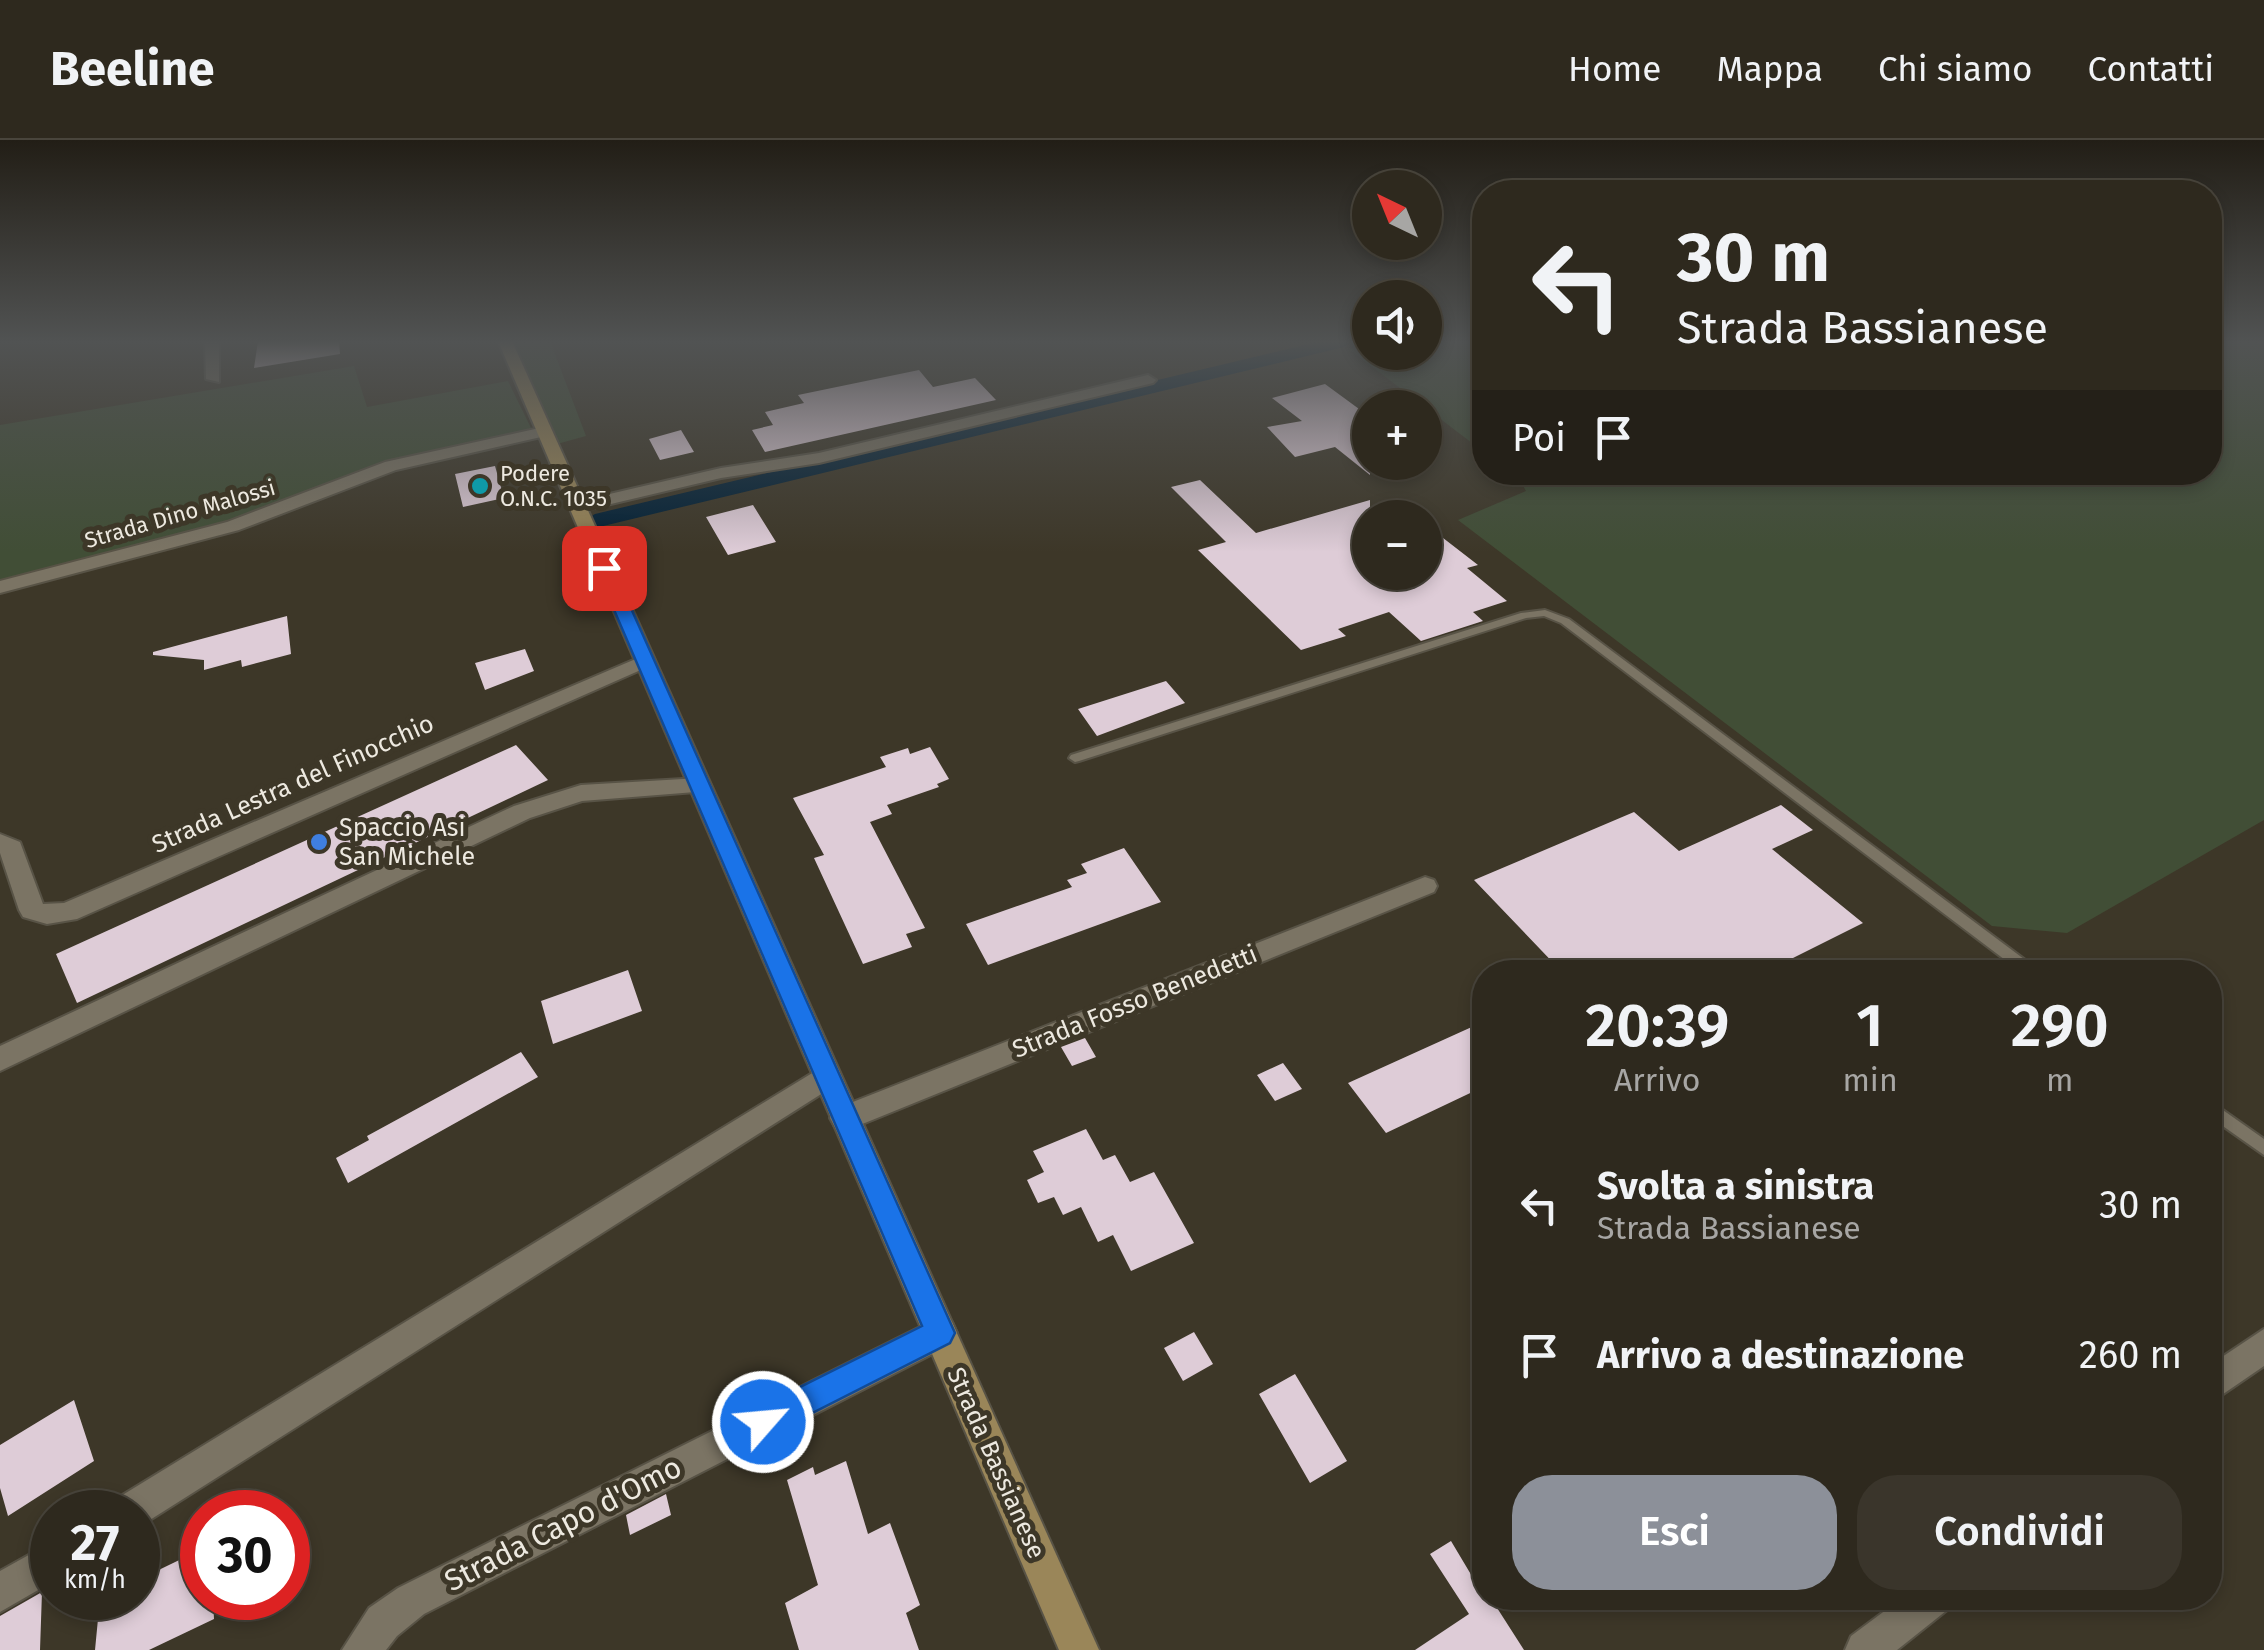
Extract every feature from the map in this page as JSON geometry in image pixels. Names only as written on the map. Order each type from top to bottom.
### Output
[{"type":"street","name":"Strada Bassianese","points":[[535,411],[1078,1650]]},
{"type":"street","points":[[578,507],[730,472],[819,458],[1015,411]]},
{"type":"street","name":"Strada Dino Malossi","points":[[0,587],[233,526],[400,464],[544,432]]},
{"type":"street","name":"Strada Lestra del Finocchio","points":[[0,842],[11,848],[32,910],[47,915],[68,912],[645,661]]},
{"type":"street","points":[[0,1059],[522,812],[581,793],[700,786]]},
{"type":"street","name":"Strada Fosso Benedetti","points":[[845,1118],[1426,886]]},
{"type":"street","points":[[160,1493],[828,1076]]},
{"type":"street","name":"Strada Capo d'Omo","points":[[362,1650],[382,1622],[410,1601],[940,1333]]},
{"type":"street","points":[[2222,1377],[2264,1345]]},
{"type":"street","points":[[0,1593],[30,1575]]},
{"type":"street","points":[[1865,1650],[1918,1610]]},
{"type":"lane","points":[[1076,758],[1506,620],[1545,613],[1565,621],[2015,960]]},
{"type":"lane","points":[[2222,1117],[2264,1148]]},
{"type":"green space","points":[[81,411],[523,411],[532,430],[373,467],[336,480],[255,519],[0,584],[0,425]]},
{"type":"green space","points":[[543,411],[577,411],[586,436],[557,444]]},
{"type":"green space","points":[[1442,411],[1472,411],[1472,443],[1442,420]]},
{"type":"green space","points":[[2222,411],[2264,411],[2264,820],[2067,933],[1992,926],[1458,520],[1526,491],[1523,485],[2222,485]]},
{"type":"building","points":[[945,411],[765,452],[752,430],[773,425],[765,412]]},
{"type":"building","points":[[1290,411],[1352,411],[1352,461],[1335,447],[1295,457],[1267,427],[1302,421]]},
{"type":"building","points":[[681,430],[694,452],[660,460],[649,439]]},
{"type":"building","name":"Podere O.N.C. 1035","points":[[495,466],[504,498],[463,507],[455,474]]},
{"type":"building","points":[[1200,480],[1256,533],[1352,505],[1352,590],[1442,590],[1442,537],[1478,565],[1467,568],[1507,601],[1473,612],[1483,621],[1421,641],[1389,612],[1338,629],[1346,636],[1301,650],[1198,550],[1226,542],[1171,487]]},
{"type":"building","points":[[753,505],[776,542],[728,555],[706,517]]},
{"type":"building","points":[[287,616],[291,654],[242,667],[241,660],[204,670],[204,660],[153,655],[153,652]]},
{"type":"building","points":[[525,649],[534,671],[485,690],[475,663]]},
{"type":"building","points":[[1166,681],[1185,703],[1097,736],[1078,709]]},
{"type":"building","points":[[516,745],[548,780],[77,1003],[56,954]]},
{"type":"building","points":[[930,747],[949,779],[937,784],[939,787],[887,805],[892,814],[870,822],[925,928],[906,934],[912,947],[863,964],[814,858],[824,855],[793,798],[886,767],[880,757],[908,748],[910,754]]},
{"type":"building","points":[[1781,805],[1813,830],[1772,849],[1863,923],[1789,960],[1551,960],[1474,880],[1634,812],[1679,851]]},
{"type":"building","points":[[1124,848],[1161,902],[988,965],[966,924],[1072,887],[1067,880],[1087,873],[1081,864]]},
{"type":"building","points":[[628,970],[642,1011],[553,1044],[541,1001]]},
{"type":"building","points":[[1472,1027],[1472,1092],[1386,1133],[1348,1083]]},
{"type":"building","points":[[1085,1038],[1096,1057],[1072,1066],[1061,1047]]},
{"type":"building","points":[[521,1052],[538,1077],[348,1183],[336,1158],[369,1140],[367,1136]]},
{"type":"building","points":[[1283,1063],[1302,1089],[1275,1101],[1257,1075]]},
{"type":"building","points":[[1086,1129],[1103,1160],[1115,1155],[1130,1182],[1154,1172],[1194,1243],[1131,1271],[1113,1235],[1098,1242],[1081,1207],[1063,1215],[1054,1197],[1038,1203],[1027,1180],[1044,1172],[1033,1151]]},
{"type":"building","points":[[1194,1332],[1213,1364],[1183,1381],[1164,1348]]},
{"type":"building","points":[[1295,1374],[1347,1461],[1310,1483],[1259,1394]]},
{"type":"building","points":[[74,1400],[94,1461],[49,1490],[30,1490],[30,1502],[8,1516],[0,1488],[0,1445]]},
{"type":"building","points":[[846,1461],[868,1534],[890,1523],[920,1605],[906,1613],[919,1650],[799,1650],[785,1603],[818,1585],[787,1480],[813,1467],[815,1475]]},
{"type":"building","points":[[666,1494],[671,1515],[630,1535],[626,1515]]},
{"type":"building","points":[[1451,1541],[1472,1576],[1472,1610],[1498,1610],[1524,1650],[1415,1650],[1469,1614],[1430,1554]]},
{"type":"building","points":[[180,1560],[180,1620],[212,1620],[149,1650],[95,1650],[98,1620],[160,1620],[160,1569]]},
{"type":"building","points":[[30,1599],[30,1620],[41,1620],[40,1650],[0,1650],[0,1616]]},
{"type":"waterway","points":[[595,521],[1051,411]]},
{"type":"place","name":"Podere O.N.C. 1035","points":[[480,486]]},
{"type":"place","name":"Spaccio Asi San Michele","points":[[319,842]]},
{"type":"route","points":[[604,568],[940,1333],[763,1422]]}]
